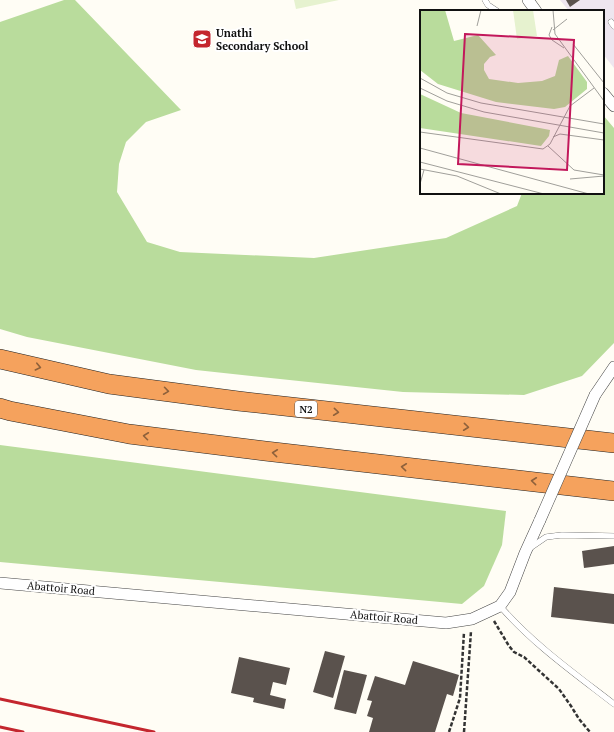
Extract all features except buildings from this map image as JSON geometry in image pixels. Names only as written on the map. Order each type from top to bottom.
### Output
[{"type":"highway","name":"N2","points":[[0,359],[117,385],[238,401],[614,444]]},
{"type":"highway","points":[[0,408],[129,434],[265,451],[614,490]]},
{"type":"street","points":[[528,0],[535,10]]},
{"type":"street","points":[[604,94],[614,106]]},
{"type":"street","name":"Abattoir Road","points":[[0,583],[446,622],[468,620],[500,606],[510,592],[525,553],[595,395],[614,367]]},
{"type":"lane","points":[[485,0],[488,5],[496,10]]},
{"type":"lane","points":[[525,553],[546,536],[614,536]]},
{"type":"lane","points":[[500,606],[511,619],[550,654],[614,704]]},
{"type":"path","points":[[489,612],[508,646],[514,652],[524,657],[559,689],[579,719],[590,732]]},
{"type":"path","points":[[449,732],[460,698],[464,637],[468,620]]},
{"type":"path","points":[[464,732],[471,636],[468,620]]},
{"type":"shaded area","points":[[560,0],[614,0],[614,68],[604,55],[604,10],[568,10]]},
{"type":"green space","points":[[64,0],[75,0],[181,110],[146,122],[126,142],[119,164],[117,192],[147,242],[180,252],[314,258],[446,238],[517,206],[522,194],[604,194],[604,116],[614,128],[614,343],[582,376],[524,395],[403,392],[196,370],[27,337],[0,329],[0,22]]},
{"type":"green space","points":[[294,0],[339,0],[296,9]]},
{"type":"green space","points":[[0,445],[506,511],[502,545],[484,586],[462,604],[0,562]]},
{"type":"railway","points":[[0,699],[154,732]]},
{"type":"railway","points":[[0,727],[23,732]]},
{"type":"place","name":"Unathi Secondary School","points":[[202,39]]}]
